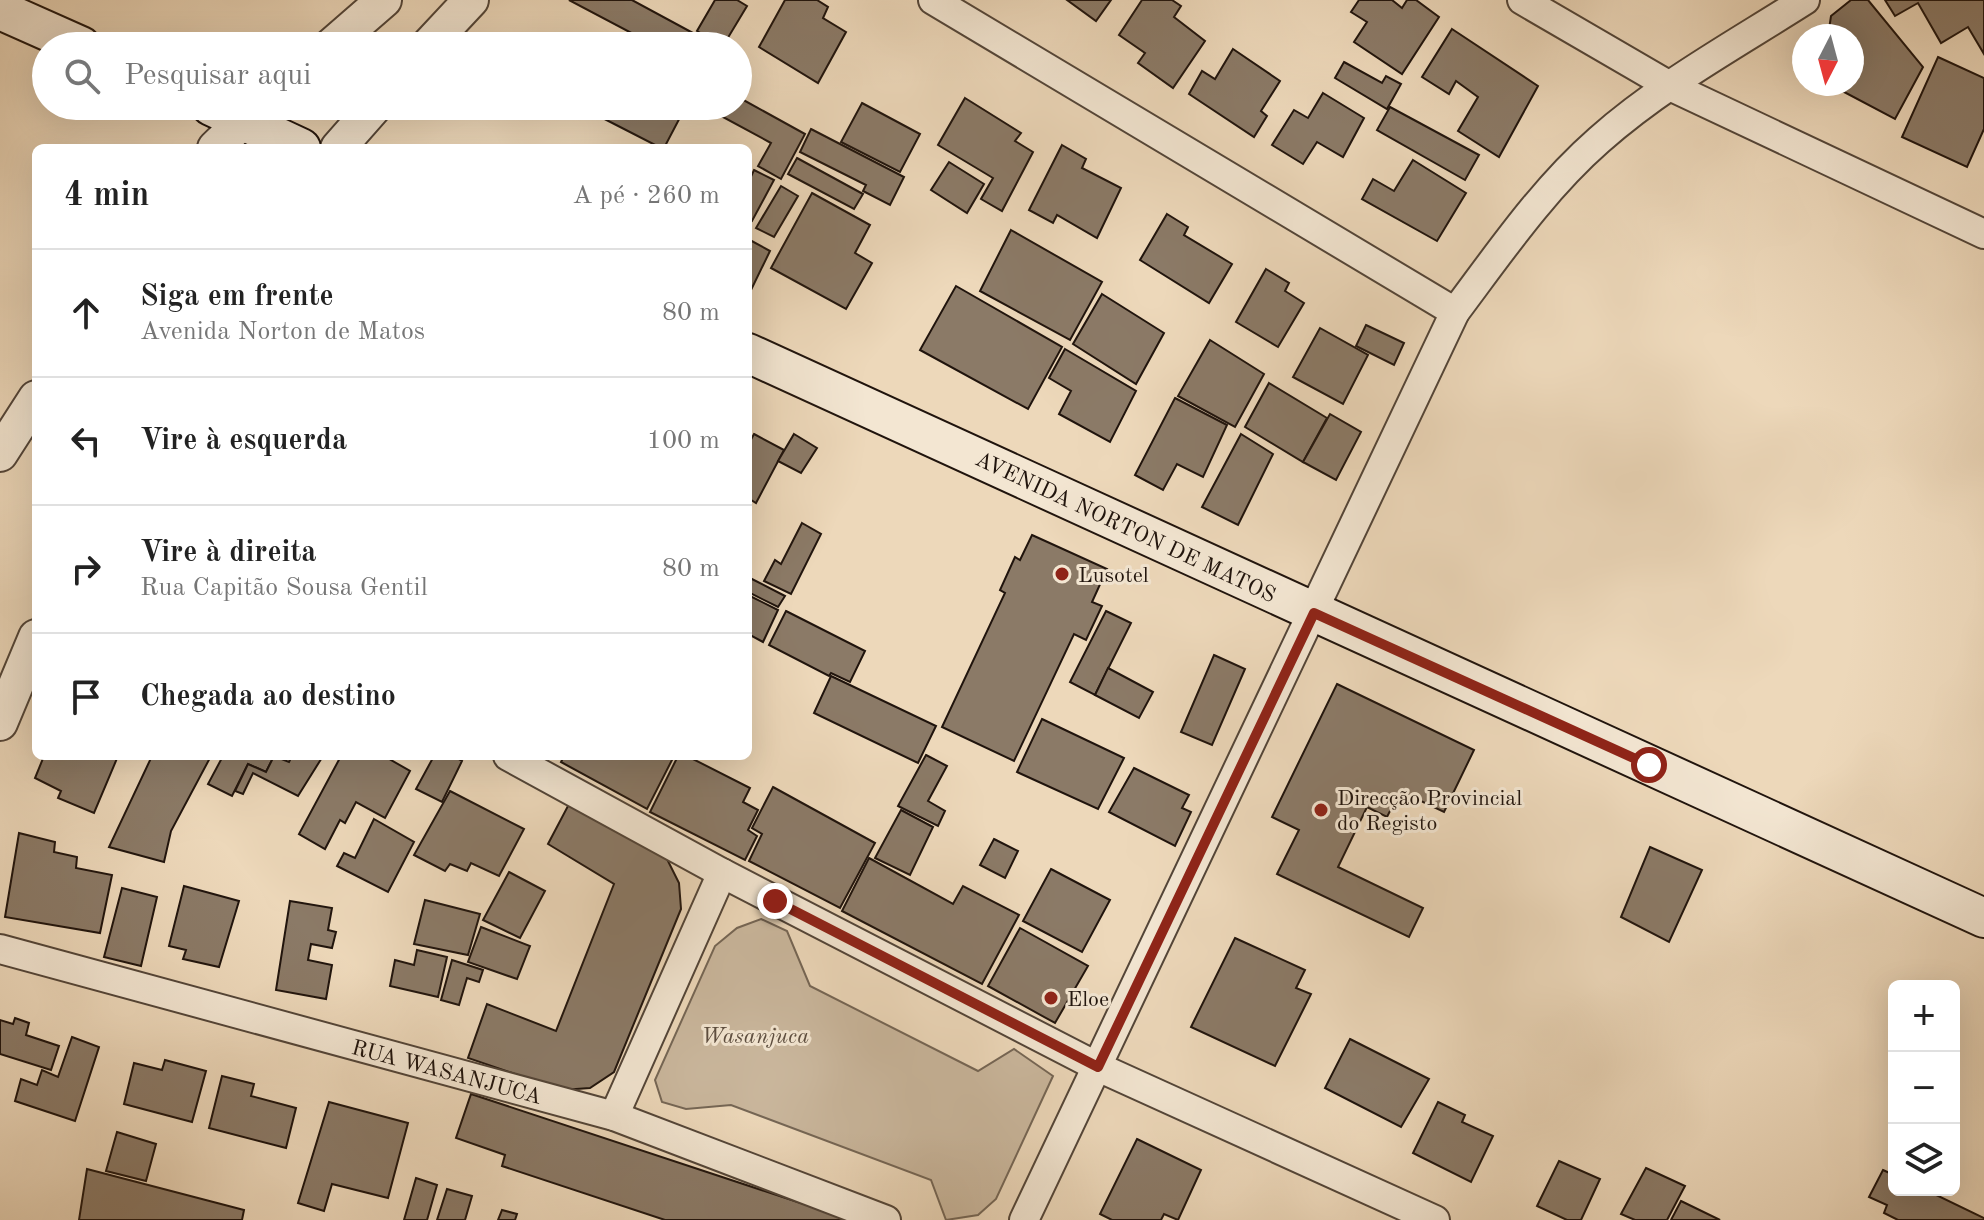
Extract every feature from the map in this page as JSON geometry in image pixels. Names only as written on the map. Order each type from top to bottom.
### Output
[{"type":"main road","points":[[23,11],[58,32]]},
{"type":"main road","points":[[253,120],[294,144]]},
{"type":"main road","name":"AVENIDA NORTON DE MATOS","points":[[752,355],[1984,918]]},
{"type":"street","points":[[347,32],[384,0]]},
{"type":"street","points":[[441,32],[471,0]]},
{"type":"street","points":[[933,0],[1455,312]]},
{"type":"street","points":[[1522,0],[1670,86],[1984,234]]},
{"type":"street","points":[[1024,1220],[1455,312],[1541,199],[1599,140],[1670,86],[1805,0]]},
{"type":"street","points":[[217,144],[232,120]]},
{"type":"street","points":[[342,144],[363,120]]},
{"type":"street","points":[[0,454],[32,404]]},
{"type":"street","points":[[0,723],[32,647]]},
{"type":"street","points":[[515,760],[722,873],[1098,1067],[1435,1220]]},
{"type":"street","points":[[614,1116],[722,873]]},
{"type":"street","name":"RUA WASANJUCA","points":[[0,949],[614,1116],[886,1220]]},
{"type":"green space","name":"Wasanjuca","points":[[761,919],[787,931],[810,986],[978,1071],[1014,1049],[1053,1076],[996,1199],[978,1215],[946,1220],[931,1180],[731,1105],[686,1109],[662,1102],[655,1080],[715,946],[737,928]]},
{"type":"building","points":[[569,0],[632,0],[691,32],[630,32]]},
{"type":"building","points":[[715,0],[737,0],[747,6],[731,32],[697,31]]},
{"type":"building","points":[[785,0],[817,0],[828,7],[823,18],[846,32],[818,83],[759,47]]},
{"type":"building","points":[[1067,0],[1111,0],[1096,21]]},
{"type":"building","points":[[1142,0],[1172,0],[1181,6],[1174,17],[1205,41],[1173,88],[1138,63],[1145,53],[1119,35]]},
{"type":"building","points":[[1359,0],[1392,0],[1402,8],[1407,0],[1416,0],[1439,17],[1402,74],[1354,42],[1367,22],[1351,12]]},
{"type":"building","points":[[1851,0],[1868,0],[1923,67],[1895,119],[1852,96],[1864,96],[1864,24],[1830,24],[1831,16]]},
{"type":"building","points":[[1885,0],[1984,0],[1984,54],[1968,27],[1941,43],[1918,3],[1895,16]]},
{"type":"building","points":[[1452,29],[1538,86],[1499,157],[1458,131],[1478,97],[1456,81],[1449,94],[1422,77]]},
{"type":"building","points":[[1233,49],[1280,81],[1261,111],[1267,116],[1254,137],[1189,94],[1202,71],[1215,79]]},
{"type":"building","points":[[1938,57],[1984,78],[1984,129],[1967,167],[1902,137]]},
{"type":"building","points":[[1344,62],[1382,83],[1386,76],[1401,84],[1387,109],[1335,78]]},
{"type":"building","points":[[1323,93],[1364,118],[1343,157],[1317,142],[1303,164],[1272,145],[1294,110],[1308,118]]},
{"type":"building","points":[[965,98],[1021,133],[1015,141],[1033,152],[1002,211],[981,199],[993,178],[938,145]]},
{"type":"building","points":[[862,103],[920,134],[900,172],[841,142]]},
{"type":"building","points":[[752,105],[805,134],[781,179],[758,166],[771,143],[728,120],[752,120]]},
{"type":"building","points":[[1390,107],[1479,155],[1465,180],[1377,130]]},
{"type":"building","points":[[606,120],[679,120],[666,144],[653,144]]},
{"type":"building","points":[[811,129],[904,177],[890,205],[863,191],[866,185],[800,152]]},
{"type":"building","points":[[1062,145],[1086,159],[1082,168],[1121,188],[1097,238],[1057,215],[1053,223],[1029,210]]},
{"type":"building","points":[[797,158],[863,194],[854,209],[788,174]]},
{"type":"building","points":[[1413,160],[1466,193],[1437,241],[1362,199],[1373,179],[1394,191]]},
{"type":"building","points":[[949,162],[984,184],[967,213],[931,190]]},
{"type":"building","points":[[754,170],[774,180],[752,221]]},
{"type":"building","points":[[781,186],[798,196],[774,237],[756,228]]},
{"type":"building","points":[[812,193],[870,225],[855,253],[872,263],[846,309],[771,268]]},
{"type":"building","points":[[1167,214],[1188,227],[1184,235],[1232,264],[1209,303],[1140,260]]},
{"type":"building","points":[[1011,230],[1102,282],[1070,340],[980,291]]},
{"type":"building","points":[[752,241],[770,251],[752,288]]},
{"type":"building","points":[[1266,269],[1289,283],[1285,291],[1304,303],[1278,347],[1236,322]]},
{"type":"building","points":[[956,286],[1062,347],[1028,409],[920,350]]},
{"type":"building","points":[[1102,294],[1164,333],[1136,384],[1073,344]]},
{"type":"building","points":[[1366,325],[1404,343],[1394,365],[1356,346]]},
{"type":"building","points":[[1320,328],[1368,355],[1343,404],[1293,377]]},
{"type":"building","points":[[1210,340],[1264,374],[1235,427],[1178,396]]},
{"type":"building","points":[[1065,349],[1136,391],[1110,442],[1059,414],[1071,391],[1049,378]]},
{"type":"building","points":[[1269,383],[1327,418],[1303,462],[1245,427]]},
{"type":"building","points":[[1175,398],[1227,425],[1203,477],[1177,464],[1163,490],[1135,475]]},
{"type":"building","points":[[1330,414],[1361,432],[1336,480],[1303,462]]},
{"type":"building","points":[[754,434],[784,450],[756,503],[752,500]]},
{"type":"building","points":[[794,434],[817,448],[801,473],[778,461]]},
{"type":"building","points":[[1241,434],[1273,454],[1238,525],[1202,507]]},
{"type":"building","points":[[802,523],[821,534],[791,594],[764,581],[775,560],[781,564]]},
{"type":"building","points":[[1032,535],[1107,569],[1092,602],[1102,606],[1086,640],[1074,634],[1014,761],[942,727],[1005,593],[1000,590],[1015,557],[1020,560]]},
{"type":"building","points":[[752,579],[785,596],[778,607],[752,594]]},
{"type":"building","points":[[752,597],[778,610],[763,642],[752,636]]},
{"type":"building","points":[[786,611],[865,651],[850,682],[831,673],[829,676],[769,645]]},
{"type":"building","points":[[1106,611],[1131,623],[1095,695],[1070,682]]},
{"type":"building","points":[[1214,655],[1245,669],[1212,745],[1181,732]]},
{"type":"building","points":[[1108,668],[1153,692],[1139,718],[1095,695]]},
{"type":"building","points":[[831,676],[936,726],[918,763],[814,713]]},
{"type":"building","name":"Direcção Provincial do Registo","points":[[1337,684],[1474,750],[1444,812],[1400,791],[1387,817],[1367,807],[1338,867],[1423,908],[1409,937],[1277,874],[1299,830],[1272,817]]},
{"type":"building","points":[[1042,719],[1124,758],[1098,809],[1017,772]]},
{"type":"building","points":[[926,755],[947,766],[928,801],[945,811],[938,826],[898,806]]},
{"type":"building","points":[[42,760],[116,760],[94,813],[58,798],[61,791],[35,778]]},
{"type":"building","points":[[150,760],[209,760],[171,831],[164,862],[109,847]]},
{"type":"building","points":[[221,760],[272,760],[266,772],[248,764],[232,796],[208,784]]},
{"type":"building","points":[[272,760],[320,760],[298,796],[253,773],[243,794],[235,791],[248,764],[266,772]]},
{"type":"building","points":[[339,760],[391,760],[410,771],[385,818],[356,802],[345,823],[340,820],[325,849],[299,834]]},
{"type":"building","points":[[432,760],[462,761],[442,802],[416,789]]},
{"type":"building","points":[[562,760],[672,760],[647,809]]},
{"type":"building","points":[[676,760],[695,760],[750,788],[743,802],[758,810],[748,830],[757,836],[745,860],[650,812]]},
{"type":"building","points":[[1134,768],[1189,795],[1182,808],[1191,812],[1175,846],[1109,812]]},
{"type":"building","points":[[773,787],[875,843],[840,908],[749,861],[762,834],[752,828]]},
{"type":"building","points":[[450,791],[524,829],[499,876],[471,863],[467,871],[450,864],[445,871],[414,855]]},
{"type":"building","points":[[569,804],[666,857],[679,883],[681,909],[614,1072],[590,1088],[562,1090],[468,1058],[487,1004],[556,1031],[614,884],[548,844]]},
{"type":"building","points":[[901,810],[933,827],[910,875],[875,858]]},
{"type":"building","points":[[374,819],[414,842],[388,892],[337,866],[344,853],[355,858]]},
{"type":"building","points":[[19,833],[55,842],[54,852],[77,857],[76,868],[112,875],[100,933],[5,917]]},
{"type":"building","points":[[994,839],[1018,851],[1005,878],[980,865]]},
{"type":"building","points":[[1650,847],[1702,870],[1669,942],[1621,917]]},
{"type":"building","points":[[869,858],[953,904],[963,886],[1019,915],[982,984],[842,911]]},
{"type":"building","points":[[1051,869],[1110,900],[1082,952],[1023,921]]},
{"type":"building","points":[[509,872],[545,891],[520,938],[483,920]]},
{"type":"building","points":[[184,886],[239,901],[219,967],[183,959],[186,950],[169,946]]},
{"type":"building","points":[[122,888],[157,897],[141,966],[104,957]]},
{"type":"building","points":[[425,900],[480,914],[468,955],[414,944]]},
{"type":"building","points":[[290,901],[332,908],[328,930],[336,932],[332,948],[311,944],[308,960],[332,965],[326,999],[276,990]]},
{"type":"building","points":[[481,927],[530,946],[517,979],[468,962]]},
{"type":"building","points":[[1020,928],[1088,966],[1055,1023],[988,986]]},
{"type":"building","points":[[1235,938],[1305,970],[1296,988],[1311,994],[1275,1066],[1191,1027]]},
{"type":"building","points":[[417,950],[447,957],[438,997],[390,986],[395,960],[414,965]]},
{"type":"building","points":[[452,960],[483,970],[479,982],[467,978],[459,1005],[441,1000]]},
{"type":"building","points":[[15,1018],[29,1023],[26,1035],[59,1046],[51,1070],[0,1054],[0,1020],[13,1024]]},
{"type":"building","points":[[72,1037],[99,1047],[75,1121],[15,1101],[21,1079],[37,1085],[42,1070],[58,1077]]},
{"type":"building","points":[[1350,1039],[1429,1079],[1401,1127],[1325,1088]]},
{"type":"building","points":[[165,1060],[206,1071],[192,1122],[124,1104],[134,1063],[162,1070]]},
{"type":"building","points":[[222,1076],[254,1084],[251,1096],[296,1108],[286,1148],[209,1128]]},
{"type":"building","points":[[471,1094],[852,1220],[665,1220],[502,1166],[505,1155],[456,1138]]},
{"type":"building","points":[[329,1102],[408,1123],[388,1198],[332,1184],[324,1211],[298,1203]]},
{"type":"building","points":[[1438,1102],[1465,1115],[1462,1122],[1493,1136],[1471,1182],[1413,1153]]},
{"type":"building","points":[[117,1132],[156,1144],[146,1181],[106,1171]]},
{"type":"building","points":[[1137,1139],[1201,1170],[1178,1220],[1164,1214],[1161,1220],[1112,1220],[1100,1214]]},
{"type":"building","points":[[1559,1161],[1600,1179],[1581,1220],[1567,1220],[1537,1206]]},
{"type":"building","points":[[1646,1168],[1685,1186],[1667,1220],[1635,1220],[1621,1214]]},
{"type":"building","points":[[87,1169],[244,1210],[242,1220],[79,1220]]},
{"type":"building","points":[[1883,1170],[1888,1172],[1888,1196],[1938,1196],[1984,1220],[1898,1220],[1884,1213],[1887,1205],[1869,1197]]},
{"type":"building","points":[[416,1178],[437,1185],[427,1220],[404,1220]]},
{"type":"building","points":[[447,1189],[472,1196],[465,1220],[437,1220]]},
{"type":"building","points":[[1681,1201],[1720,1220],[1671,1220]]},
{"type":"building","points":[[502,1210],[517,1214],[515,1220],[498,1220]]},
{"type":"place","name":"Lusotel","points":[[1062,574]]},
{"type":"place","name":"Direcção Provincial do Registo","points":[[1321,810]]},
{"type":"place","name":"Eloe","points":[[1051,998]]},
{"type":"route","points":[[775,901],[1098,1067],[1314,613],[1649,765]]}]
